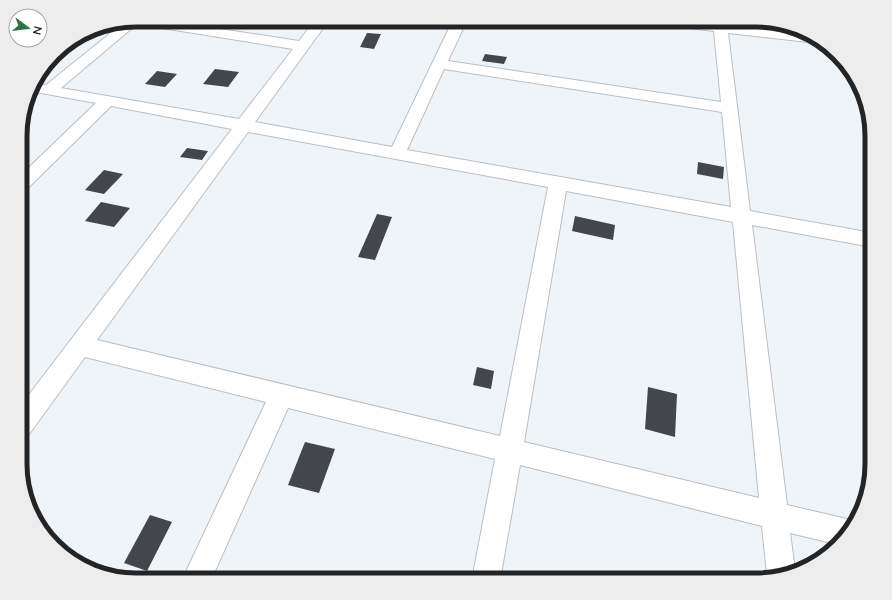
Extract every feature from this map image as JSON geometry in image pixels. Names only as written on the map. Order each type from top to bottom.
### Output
[{"type":"street","points":[[204,27],[302,46]]},
{"type":"street","points":[[27,417],[317,27]]},
{"type":"street","points":[[397,154],[457,27]]},
{"type":"street","points":[[721,27],[781,570]]},
{"type":"street","points":[[739,27],[804,38]]},
{"type":"street","points":[[49,90],[125,28]]},
{"type":"street","points":[[439,64],[730,108]]},
{"type":"street","points":[[39,88],[558,184],[865,239]]},
{"type":"street","points":[[27,179],[107,101]]},
{"type":"street","points":[[487,573],[558,184]]},
{"type":"street","points":[[80,346],[841,532]]},
{"type":"street","points":[[199,573],[282,395]]},
{"type":"building","points":[[367,33],[381,34],[374,49],[360,47]]},
{"type":"building","points":[[485,54],[507,57],[504,64],[482,61]]},
{"type":"building","points":[[215,69],[239,72],[228,87],[203,84]]},
{"type":"building","points":[[157,71],[177,74],[165,87],[145,84]]},
{"type":"building","points":[[187,148],[208,151],[202,160],[180,157]]},
{"type":"building","points":[[698,162],[724,167],[723,179],[697,174]]},
{"type":"building","points":[[104,170],[123,174],[104,194],[85,190]]},
{"type":"building","points":[[101,202],[130,208],[114,227],[85,221]]},
{"type":"building","points":[[377,214],[392,217],[375,260],[358,257]]},
{"type":"building","points":[[575,216],[615,225],[613,240],[572,231]]},
{"type":"building","points":[[477,367],[494,371],[491,389],[473,385]]},
{"type":"building","points":[[648,387],[677,394],[675,437],[645,429]]},
{"type":"building","points":[[305,442],[335,449],[319,493],[288,485]]},
{"type":"building","points":[[150,515],[172,522],[147,571],[124,563]]}]
